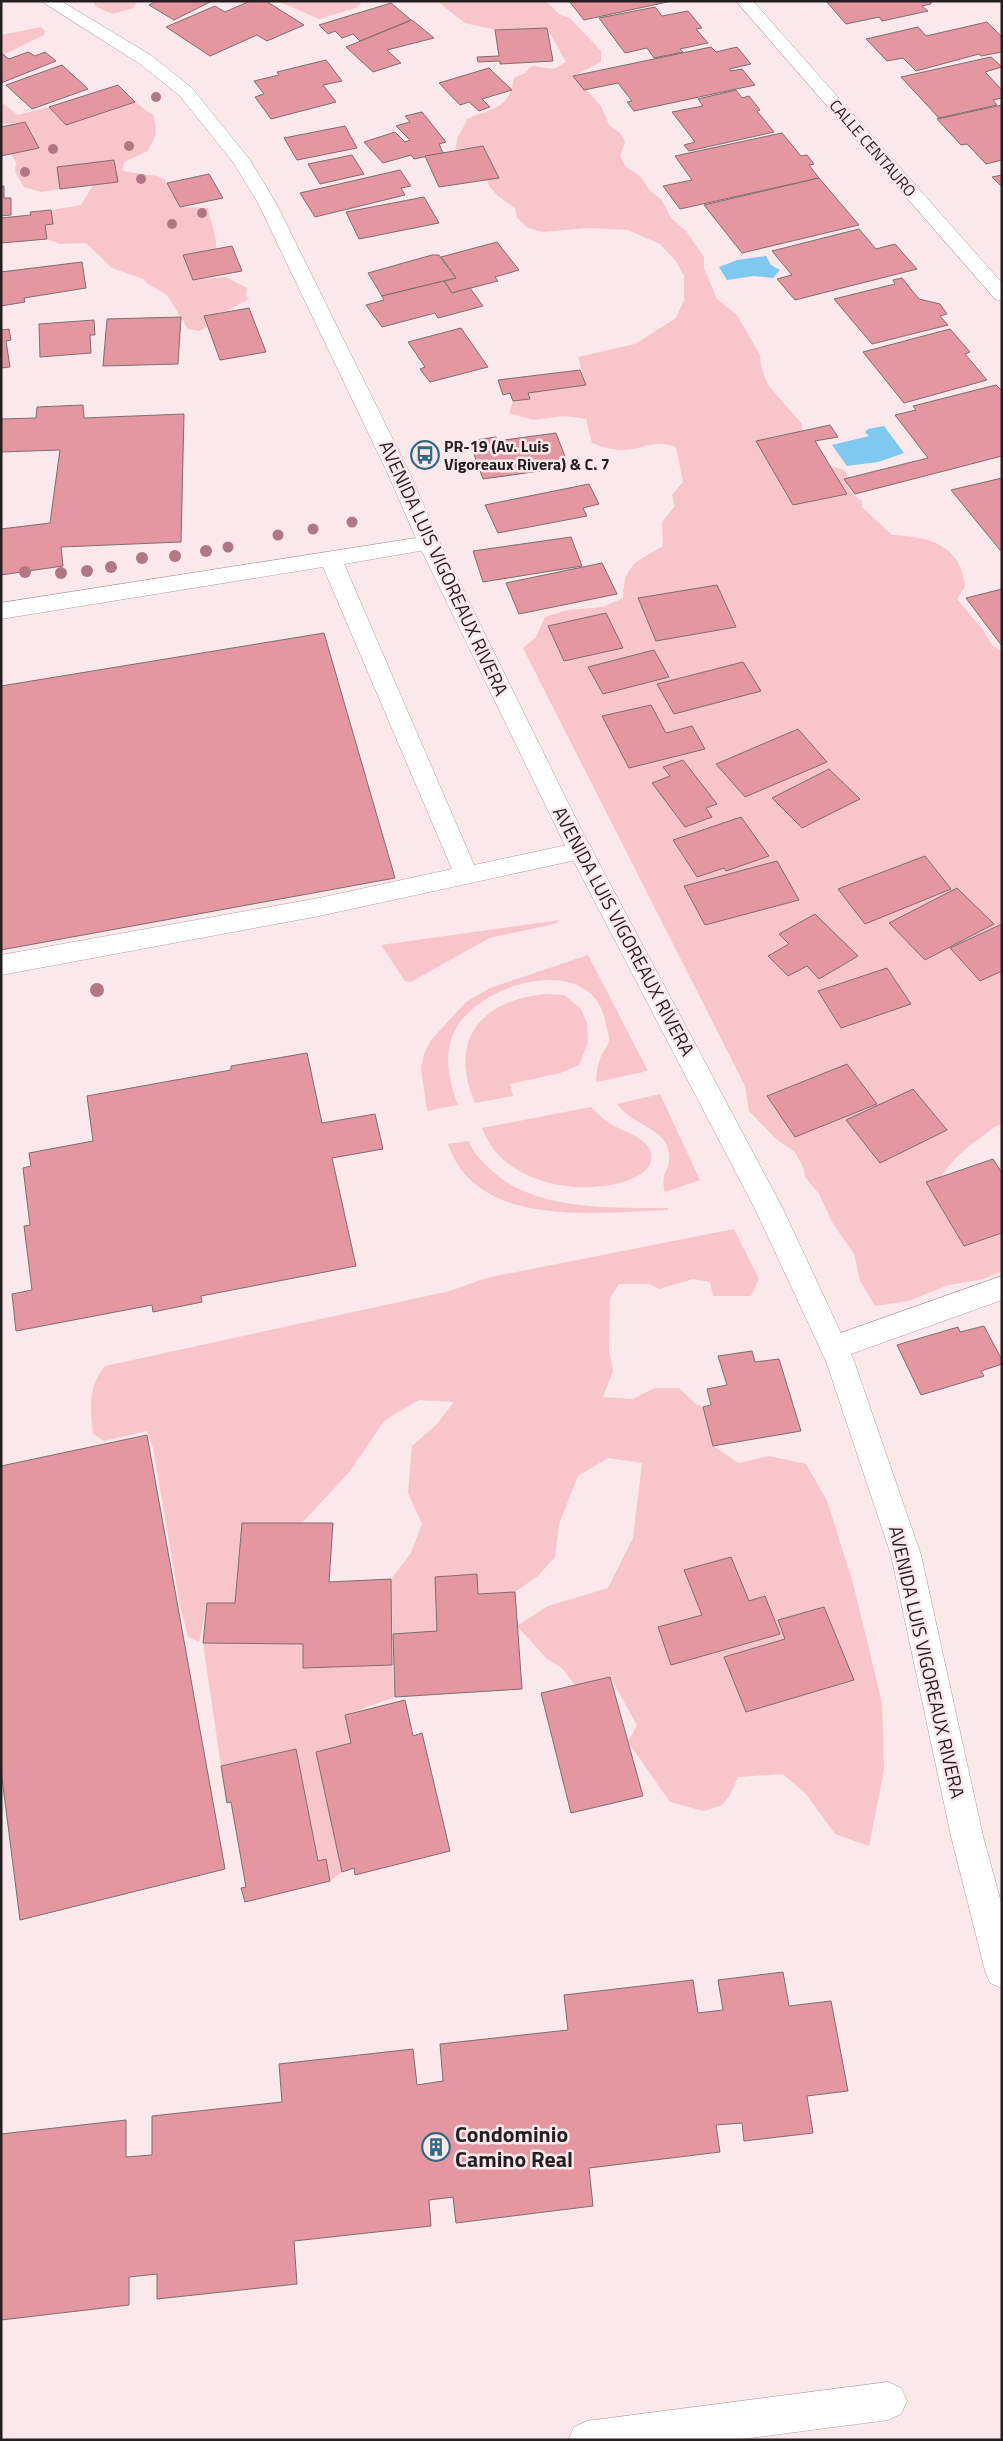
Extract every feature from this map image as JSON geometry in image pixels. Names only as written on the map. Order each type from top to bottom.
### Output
[{"type":"main road","name":"AVENIDA LUIS VIGOREAUX RIVERA","points":[[49,1],[146,60],[186,92],[241,160],[267,203],[400,474],[429,543],[581,851],[768,1207],[834,1348],[906,1555],[967,1836],[1002,1971]]},
{"type":"main road","name":"CALLE CENTAURO","points":[[744,1],[1002,295]]},
{"type":"main road","points":[[1,611],[429,543]]},
{"type":"main road","points":[[331,559],[467,876]]},
{"type":"main road","points":[[1,965],[319,907],[581,851]]},
{"type":"main road","points":[[834,1348],[1002,1288]]},
{"type":"main road","points":[[587,2440],[888,2401]]},
{"type":"shaded area","points":[[93,1],[138,1],[133,8],[112,14],[95,6]]},
{"type":"shaded area","points":[[278,1],[362,1],[358,7],[319,19]]},
{"type":"shaded area","points":[[437,1],[546,1],[560,15],[570,18],[601,51],[601,62],[574,76],[601,106],[609,125],[620,133],[625,142],[620,156],[626,167],[640,176],[650,191],[661,199],[671,218],[686,231],[704,257],[704,268],[717,299],[737,315],[760,355],[761,366],[768,385],[802,424],[802,437],[816,462],[844,470],[848,478],[849,488],[862,501],[862,507],[892,535],[930,541],[950,552],[957,561],[965,587],[957,599],[983,630],[992,645],[1002,652],[1002,1124],[996,1126],[966,1149],[952,1162],[941,1177],[926,1182],[964,1246],[1002,1234],[1002,1271],[984,1279],[949,1285],[908,1301],[875,1306],[860,1281],[854,1254],[832,1222],[819,1194],[805,1177],[804,1169],[795,1152],[776,1139],[749,1111],[745,1086],[523,648],[536,637],[545,617],[568,610],[603,607],[623,598],[626,578],[633,565],[663,546],[662,522],[675,506],[672,495],[683,482],[676,447],[656,444],[617,450],[604,447],[592,443],[586,419],[565,416],[533,420],[509,413],[513,401],[530,399],[528,393],[586,385],[578,357],[635,344],[676,318],[684,300],[684,276],[675,260],[660,244],[628,230],[588,228],[543,232],[528,228],[517,218],[515,208],[498,196],[490,187],[487,180],[498,177],[483,146],[456,150],[457,141],[467,119],[498,107],[503,103],[512,89],[514,78],[525,73],[532,66],[554,69],[566,62],[547,28],[495,30],[465,23]]},
{"type":"shaded area","points":[[41,27],[45,31],[44,35],[3,55],[1,53],[1,35]]},
{"type":"shaded area","points":[[1,102],[18,115],[49,107],[66,125],[135,102],[154,116],[156,134],[148,151],[124,162],[122,171],[157,176],[164,179],[180,207],[208,208],[216,249],[183,255],[193,280],[226,277],[247,288],[246,295],[249,299],[227,311],[204,316],[208,327],[199,331],[188,329],[167,295],[143,279],[112,268],[86,243],[60,244],[47,239],[45,225],[52,224],[51,210],[81,205],[93,185],[118,182],[114,161],[57,167],[60,189],[41,192],[24,187],[15,172],[16,162],[11,154],[38,147],[25,122],[1,124]]},
{"type":"shaded area","points":[[560,920],[554,924],[489,938],[411,982],[405,981],[381,945]]},
{"type":"shaded area","points":[[588,955],[648,1071],[596,1082],[600,1059],[608,1043],[609,1034],[595,998],[577,985],[555,980],[530,982],[504,990],[481,1002],[463,1018],[452,1037],[448,1054],[450,1080],[458,1105],[427,1111],[421,1068],[424,1054],[431,1040],[466,1002],[490,988]]},
{"type":"shaded area","points":[[545,994],[564,995],[581,1009],[587,1023],[588,1043],[579,1065],[560,1073],[510,1084],[513,1096],[475,1103],[468,1081],[465,1060],[468,1043],[476,1027],[487,1015],[503,1005],[522,998]]},
{"type":"shaded area","points":[[660,1094],[700,1180],[665,1192],[663,1180],[669,1160],[668,1147],[660,1136],[628,1115],[617,1104]]},
{"type":"shaded area","points":[[591,1107],[613,1125],[636,1136],[649,1148],[650,1164],[637,1176],[615,1184],[586,1187],[555,1184],[525,1174],[499,1155],[482,1128]]},
{"type":"shaded area","points":[[469,1141],[480,1159],[506,1182],[549,1200],[597,1207],[668,1208],[668,1210],[575,1213],[542,1210],[512,1203],[485,1191],[463,1172],[448,1144]]},
{"type":"shaded area","points":[[734,1229],[759,1279],[751,1296],[713,1296],[710,1282],[693,1279],[659,1289],[649,1284],[619,1284],[610,1298],[609,1350],[613,1371],[603,1397],[632,1399],[655,1388],[679,1388],[696,1404],[703,1407],[713,1446],[739,1463],[769,1456],[806,1464],[827,1501],[853,1583],[882,1703],[884,1770],[869,1846],[835,1834],[805,1793],[783,1774],[738,1777],[730,1795],[722,1805],[704,1811],[670,1802],[628,1742],[637,1725],[610,1677],[575,1685],[562,1668],[547,1659],[517,1626],[548,1606],[608,1588],[633,1538],[642,1463],[608,1458],[578,1476],[559,1524],[555,1557],[538,1576],[515,1592],[478,1594],[477,1574],[435,1577],[437,1631],[393,1634],[391,1579],[411,1553],[422,1524],[408,1493],[412,1446],[436,1425],[454,1402],[419,1400],[385,1420],[350,1471],[302,1523],[242,1524],[235,1603],[207,1604],[199,1642],[188,1637],[180,1605],[153,1448],[147,1431],[104,1441],[93,1434],[91,1407],[93,1390],[99,1374],[105,1366],[450,1291],[486,1278]]},
{"type":"shaded area","points":[[203,1643],[303,1644],[303,1668],[392,1665],[395,1697],[345,1715],[351,1743],[316,1752],[342,1872],[330,1881],[326,1859],[318,1861],[295,1749],[221,1766]]},
{"type":"water","points":[[766,256],[771,265],[780,270],[773,278],[754,276],[727,280],[719,267],[737,260]]},
{"type":"water","points":[[884,426],[904,453],[878,462],[847,466],[832,445],[869,436],[865,432],[868,429]]},
{"type":"building","points":[[157,1],[212,1],[174,20],[149,5]]},
{"type":"building","points":[[250,1],[266,1],[304,25],[267,41],[257,35],[210,56],[166,27],[215,6],[225,12]]},
{"type":"building","points":[[569,1],[672,1],[584,20]]},
{"type":"building","points":[[826,1],[931,1],[931,4],[922,6],[928,11],[882,21],[879,17],[846,24]]},
{"type":"building","points":[[391,3],[411,20],[360,41],[353,34],[342,38],[335,31],[328,34],[319,25]]},
{"type":"building","points":[[655,7],[662,16],[688,11],[702,28],[696,29],[708,43],[680,49],[683,52],[654,58],[647,48],[625,53],[599,18]]},
{"type":"building","points":[[412,20],[434,38],[387,50],[401,63],[373,72],[346,47]]},
{"type":"building","points":[[987,22],[1002,37],[1002,52],[981,56],[979,54],[916,71],[903,58],[887,61],[866,39],[918,27],[926,36]]},
{"type":"building","points":[[547,28],[553,61],[500,64],[500,61],[478,62],[477,57],[499,56],[495,30]]},
{"type":"building","points":[[711,47],[716,52],[737,47],[751,64],[729,69],[731,71],[742,69],[755,85],[634,111],[627,102],[632,101],[618,83],[584,90],[573,76]]},
{"type":"building","points":[[28,52],[35,56],[45,52],[56,61],[1,83],[1,53],[9,59]]},
{"type":"building","points":[[991,57],[1002,67],[985,72],[1002,90],[1002,98],[993,100],[997,105],[939,118],[901,77]]},
{"type":"building","points":[[326,60],[342,81],[323,85],[336,102],[271,119],[255,97],[264,94],[254,81],[279,75],[277,72]]},
{"type":"building","points":[[62,65],[88,89],[32,109],[6,85]]},
{"type":"building","points":[[489,68],[512,90],[482,99],[490,107],[479,111],[469,102],[460,105],[439,83]]},
{"type":"building","points":[[118,85],[135,102],[66,125],[49,107]]},
{"type":"building","points":[[736,90],[742,98],[749,96],[760,110],[757,111],[774,132],[689,151],[684,145],[695,142],[672,112],[703,106],[698,99]]},
{"type":"building","points":[[1002,105],[1002,160],[986,164],[967,144],[961,145],[937,119]]},
{"type":"building","points":[[422,112],[446,142],[439,144],[443,153],[414,159],[411,155],[383,163],[364,142],[395,132],[405,142],[410,140],[396,126],[410,122],[405,116]]},
{"type":"building","points":[[25,122],[39,148],[1,156],[1,127]]},
{"type":"building","points":[[345,126],[357,148],[297,160],[284,138]]},
{"type":"building","points":[[782,133],[801,156],[807,155],[814,164],[809,165],[819,178],[680,209],[663,186],[692,180],[675,156]]},
{"type":"building","points":[[483,146],[499,178],[439,187],[425,156]]},
{"type":"building","points":[[352,155],[364,174],[320,184],[308,164]]},
{"type":"building","points":[[114,160],[118,182],[60,189],[57,167]]},
{"type":"building","points":[[400,170],[411,186],[401,188],[405,195],[315,217],[300,193]]},
{"type":"building","points":[[209,174],[223,198],[180,207],[167,183]]},
{"type":"building","points":[[1002,175],[1002,187],[992,177]]},
{"type":"building","points":[[819,178],[859,225],[742,253],[704,205]]},
{"type":"building","points":[[1,186],[4,186],[4,198],[11,198],[11,215],[1,216]]},
{"type":"building","points":[[424,197],[439,223],[359,239],[346,212]]},
{"type":"building","points":[[51,210],[53,224],[45,225],[47,239],[1,243],[1,218],[31,215],[30,212]]},
{"type":"building","points":[[859,229],[876,249],[895,244],[917,269],[795,300],[777,279],[792,275],[772,251]]},
{"type":"building","points":[[497,242],[519,270],[495,277],[498,281],[452,293],[444,281],[456,278],[441,257]]},
{"type":"building","points":[[232,246],[242,271],[193,280],[183,255]]},
{"type":"building","points":[[432,255],[439,255],[456,278],[382,296],[368,273]]},
{"type":"building","points":[[82,262],[86,288],[24,298],[25,302],[1,306],[1,272]]},
{"type":"building","points":[[902,278],[919,299],[940,304],[947,314],[940,316],[948,325],[872,344],[834,299],[895,284],[893,280]]},
{"type":"building","points":[[444,281],[452,293],[470,288],[483,306],[438,318],[435,313],[382,327],[366,305],[384,300],[382,296]]},
{"type":"building","points":[[249,308],[266,352],[220,360],[204,316]]},
{"type":"building","points":[[181,317],[178,364],[103,366],[107,319]]},
{"type":"building","points":[[94,320],[95,335],[90,335],[91,353],[40,357],[39,324]]},
{"type":"building","points":[[461,328],[488,367],[430,382],[420,369],[425,367],[408,342]]},
{"type":"building","points":[[9,329],[11,340],[6,341],[10,367],[1,368],[1,330]]},
{"type":"building","points":[[950,329],[970,352],[965,354],[987,380],[904,403],[863,352]]},
{"type":"building","points":[[580,370],[586,385],[528,393],[530,399],[513,401],[510,393],[503,395],[498,380]]},
{"type":"building","points":[[996,385],[1002,391],[1002,456],[855,494],[844,479],[928,458],[895,415],[916,410],[913,406]]},
{"type":"building","points":[[83,405],[84,418],[184,414],[181,542],[61,547],[63,566],[1,575],[1,529],[50,523],[60,450],[1,452],[1,419],[36,418],[37,407]]},
{"type":"building","points":[[830,425],[838,437],[815,441],[847,494],[793,505],[756,441]]},
{"type":"building","points":[[556,433],[569,467],[483,479],[471,446],[476,445],[475,440],[496,437],[497,441]]},
{"type":"building","points":[[1002,478],[1002,550],[1000,550],[951,490]]},
{"type":"building","points":[[589,484],[599,504],[583,508],[587,516],[498,533],[485,505]]},
{"type":"building","points":[[571,537],[582,566],[483,582],[473,551]]},
{"type":"building","points":[[602,563],[617,594],[519,614],[506,583]]},
{"type":"building","points":[[717,585],[736,627],[656,641],[638,598]]},
{"type":"building","points":[[1002,589],[1002,646],[966,598]]},
{"type":"building","points":[[606,613],[623,648],[564,661],[548,626]]},
{"type":"building","points":[[324,633],[395,878],[1,950],[1,686]]},
{"type":"building","points":[[654,650],[669,677],[603,694],[588,667]]},
{"type":"building","points":[[743,662],[761,691],[674,714],[657,684]]},
{"type":"building","points":[[651,705],[666,733],[692,726],[705,749],[629,768],[602,716]]},
{"type":"building","points":[[798,729],[827,762],[745,797],[716,764]]},
{"type":"building","points":[[683,760],[717,804],[706,808],[712,817],[685,827],[652,783],[670,776],[663,767]]},
{"type":"building","points":[[829,769],[860,799],[802,828],[772,798]]},
{"type":"building","points":[[741,817],[769,856],[726,871],[724,868],[697,877],[673,840]]},
{"type":"building","points":[[925,856],[951,889],[865,924],[838,889]]},
{"type":"building","points":[[777,861],[799,900],[705,925],[684,886]]},
{"type":"building","points":[[957,888],[994,924],[925,960],[889,923]]},
{"type":"building","points":[[815,914],[858,956],[819,979],[807,966],[788,976],[768,956],[789,944],[779,934]]},
{"type":"building","points":[[1002,924],[1002,971],[980,981],[950,948]]},
{"type":"building","points":[[887,968],[911,1004],[841,1028],[818,991]]},
{"type":"building","points":[[307,1053],[322,1123],[375,1114],[383,1149],[332,1158],[356,1266],[201,1296],[202,1302],[153,1312],[152,1305],[16,1331],[12,1294],[32,1290],[24,1226],[30,1225],[23,1168],[31,1166],[29,1153],[93,1141],[87,1096],[231,1070],[231,1066]]},
{"type":"building","points":[[847,1064],[877,1104],[795,1137],[767,1096]]},
{"type":"building","points":[[913,1089],[947,1130],[880,1163],[846,1120]]},
{"type":"building","points":[[993,1159],[1002,1173],[1002,1233],[964,1246],[926,1182]]},
{"type":"building","points":[[984,1326],[1002,1360],[1002,1364],[981,1371],[984,1376],[921,1395],[897,1345],[958,1327],[960,1332]]},
{"type":"building","points":[[752,1351],[755,1362],[779,1359],[801,1431],[713,1446],[703,1407],[711,1405],[707,1389],[727,1385],[718,1356]]},
{"type":"building","points":[[147,1435],[225,1869],[20,1920],[1,1770],[1,1466]]},
{"type":"building","points":[[242,1523],[333,1523],[329,1582],[391,1579],[392,1665],[303,1668],[303,1644],[203,1643],[207,1603],[235,1603]]},
{"type":"building","points":[[731,1557],[749,1601],[765,1596],[780,1634],[671,1665],[658,1627],[702,1615],[684,1570]]},
{"type":"building","points":[[477,1574],[478,1594],[515,1592],[522,1689],[395,1697],[393,1634],[437,1631],[435,1577]]},
{"type":"building","points":[[824,1607],[854,1680],[746,1712],[724,1657],[785,1639],[778,1620]]},
{"type":"building","points":[[610,1677],[643,1796],[571,1813],[541,1693]]},
{"type":"building","points":[[405,1700],[413,1736],[422,1733],[450,1851],[355,1875],[354,1868],[342,1872],[316,1752],[351,1743],[345,1715]]},
{"type":"building","points":[[296,1749],[318,1861],[326,1859],[330,1881],[245,1902],[241,1888],[246,1887],[231,1802],[227,1803],[221,1766]]},
{"type":"building","name":"Condominio Camino Real","points":[[783,1972],[789,2006],[831,2001],[848,2091],[807,2096],[813,2133],[744,2141],[742,2123],[716,2125],[720,2152],[589,2168],[593,2206],[456,2223],[453,2197],[429,2200],[431,2226],[294,2241],[297,2284],[157,2299],[157,2274],[129,2277],[129,2305],[1,2320],[1,2134],[126,2120],[126,2157],[152,2155],[152,2116],[282,2102],[279,2064],[413,2049],[417,2085],[443,2081],[440,2044],[568,2030],[564,1995],[693,1980],[698,2013],[723,2010],[718,1980]]},
{"type":"place","name":"PR-19 (Av. Luis Vigoreaux Rivera) & C. 7","points":[[425,455]]},
{"type":"place","name":"Condominio Camino Real","points":[[436,2147]]}]
